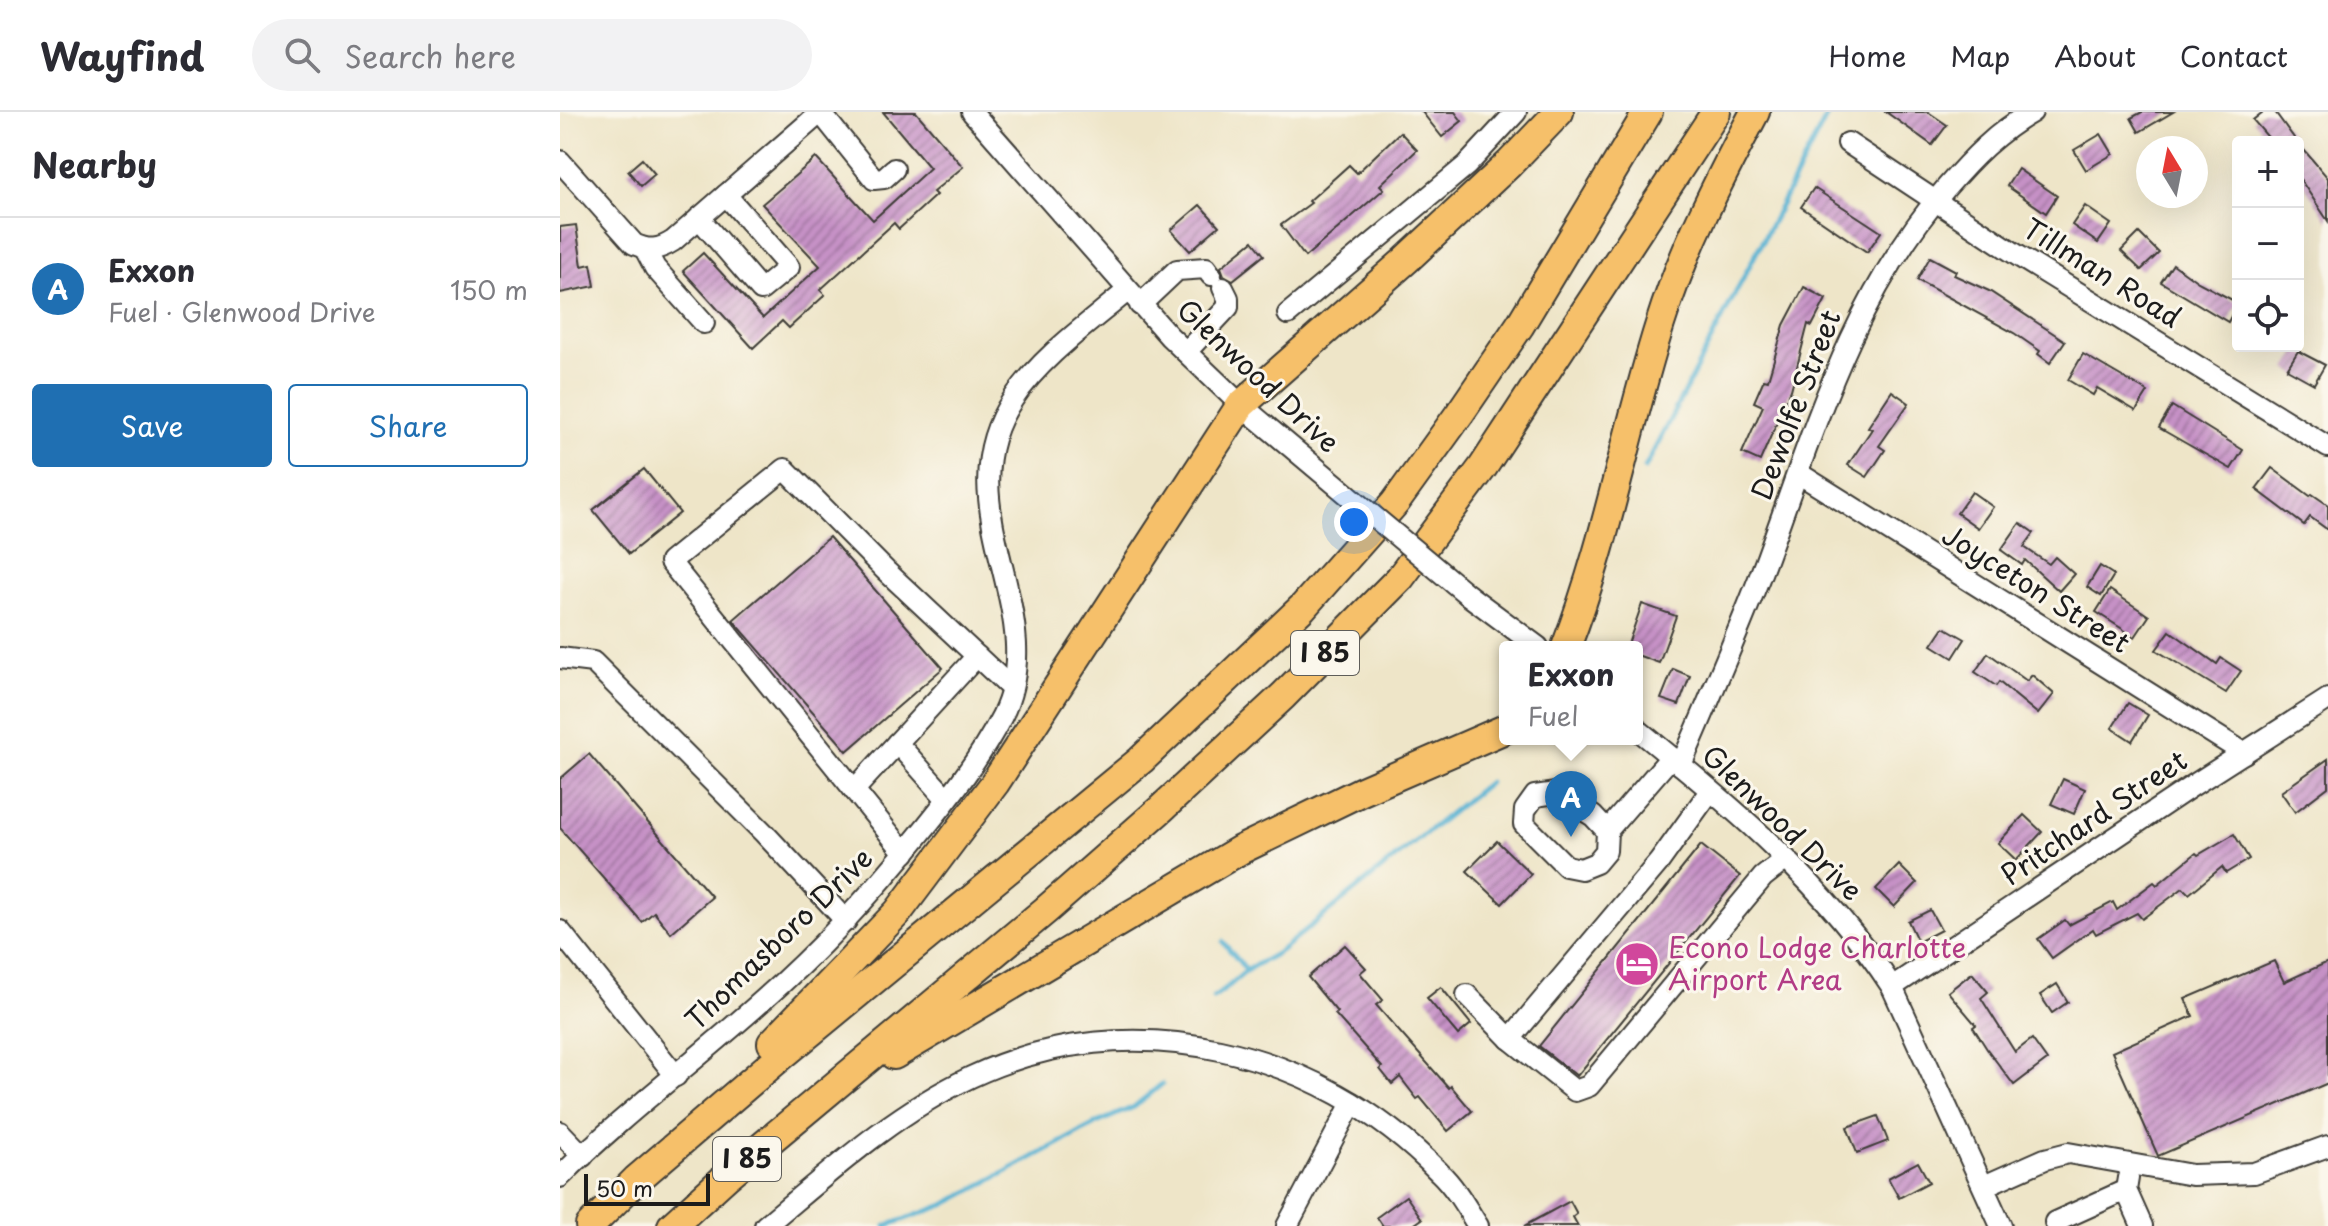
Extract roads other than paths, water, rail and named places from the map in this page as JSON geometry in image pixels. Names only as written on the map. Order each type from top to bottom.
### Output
[{"type":"highway","points":[[690,1133],[898,912],[916,889],[995,783],[1241,405],[1417,249],[1509,164],[1559,112]]},
{"type":"highway","name":"I 85","points":[[590,1226],[690,1133],[1141,760],[1303,607],[1395,503],[1460,413],[1520,325],[1648,112]]},
{"type":"highway","name":"I 85","points":[[672,1226],[1161,809],[1283,696],[1400,578],[1483,467],[1716,112]]},
{"type":"highway","points":[[1568,641],[1596,557],[1633,414],[1676,276],[1755,112]]},
{"type":"highway","points":[[824,1096],[1240,850],[1362,791],[1499,732]]},
{"type":"street","points":[[560,161],[634,244],[645,249],[663,247],[821,112],[874,179],[884,178],[894,169]]},
{"type":"street","name":"Glenwood Drive","points":[[972,112],[1133,298],[1241,405],[1468,595],[1530,641]]},
{"type":"street","points":[[1288,314],[1467,165],[1516,112]]},
{"type":"street","name":"Dewolfe Street","points":[[1607,831],[1676,761],[1743,621],[1843,357],[1867,303],[1909,234],[1981,147],[2032,112]]},
{"type":"street","name":"Tillman Road","points":[[1848,143],[2017,255],[2328,447]]},
{"type":"street","points":[[699,218],[761,290],[789,267],[726,195]]},
{"type":"street","points":[[645,249],[655,268],[704,323]]},
{"type":"street","name":"Thomasboro Drive","points":[[560,1177],[762,1002],[846,921],[905,853],[984,748],[1004,712],[1014,677],[1015,626],[987,497],[993,441],[1012,400],[1029,379],[1133,298],[1177,270],[1206,268],[1228,298],[1228,307],[1186,352]]},
{"type":"street","points":[[905,853],[670,562],[785,469],[886,571],[1011,688]]},
{"type":"street","name":"Joyceton Street","points":[[1798,473],[2244,753]]},
{"type":"street","points":[[854,790],[977,656]]},
{"type":"street","points":[[560,658],[593,662],[764,833],[846,921]]},
{"type":"street","name":"Pritchard Street","points":[[1892,987],[2328,699]]},
{"type":"street","name":"Glenwood Drive","points":[[1643,734],[1786,859],[1852,928],[1892,987],[2001,1226]]},
{"type":"street","points":[[897,743],[947,799]]},
{"type":"street","points":[[1510,1039],[1659,862],[1710,791]]},
{"type":"street","points":[[1467,995],[1510,1039],[1575,1091],[1589,1086],[1763,877],[1786,859]]},
{"type":"street","points":[[560,931],[676,1076]]},
{"type":"street","points":[[765,1226],[887,1126],[928,1099],[1003,1063],[1070,1046],[1137,1040],[1200,1044],[1278,1065],[1317,1083],[1352,1103],[1419,1153],[1441,1173],[1478,1226]]},
{"type":"street","points":[[1287,1226],[1352,1103]]},
{"type":"street","points":[[560,1132],[583,1156]]},
{"type":"street","points":[[1984,1186],[2045,1159],[2068,1153],[2192,1175],[2254,1173],[2328,1146]]},
{"type":"street","points":[[2131,1164],[2126,1190],[2142,1226]]},
{"type":"street","points":[[2057,1226],[2055,1222],[2126,1190]]},
{"type":"waterway","points":[[1645,468],[1829,112]]},
{"type":"waterway","points":[[1213,998],[1249,969],[1280,951],[1489,782]]},
{"type":"waterway","points":[[1223,942],[1246,970]]},
{"type":"waterway","points":[[886,1226],[944,1205],[1097,1123],[1134,1107],[1162,1084]]},
{"type":"place","name":"Exxon","points":[[1571,837]]},
{"type":"place","name":"Econo Lodge Charlotte Airport Area","points":[[1637,964]]}]
